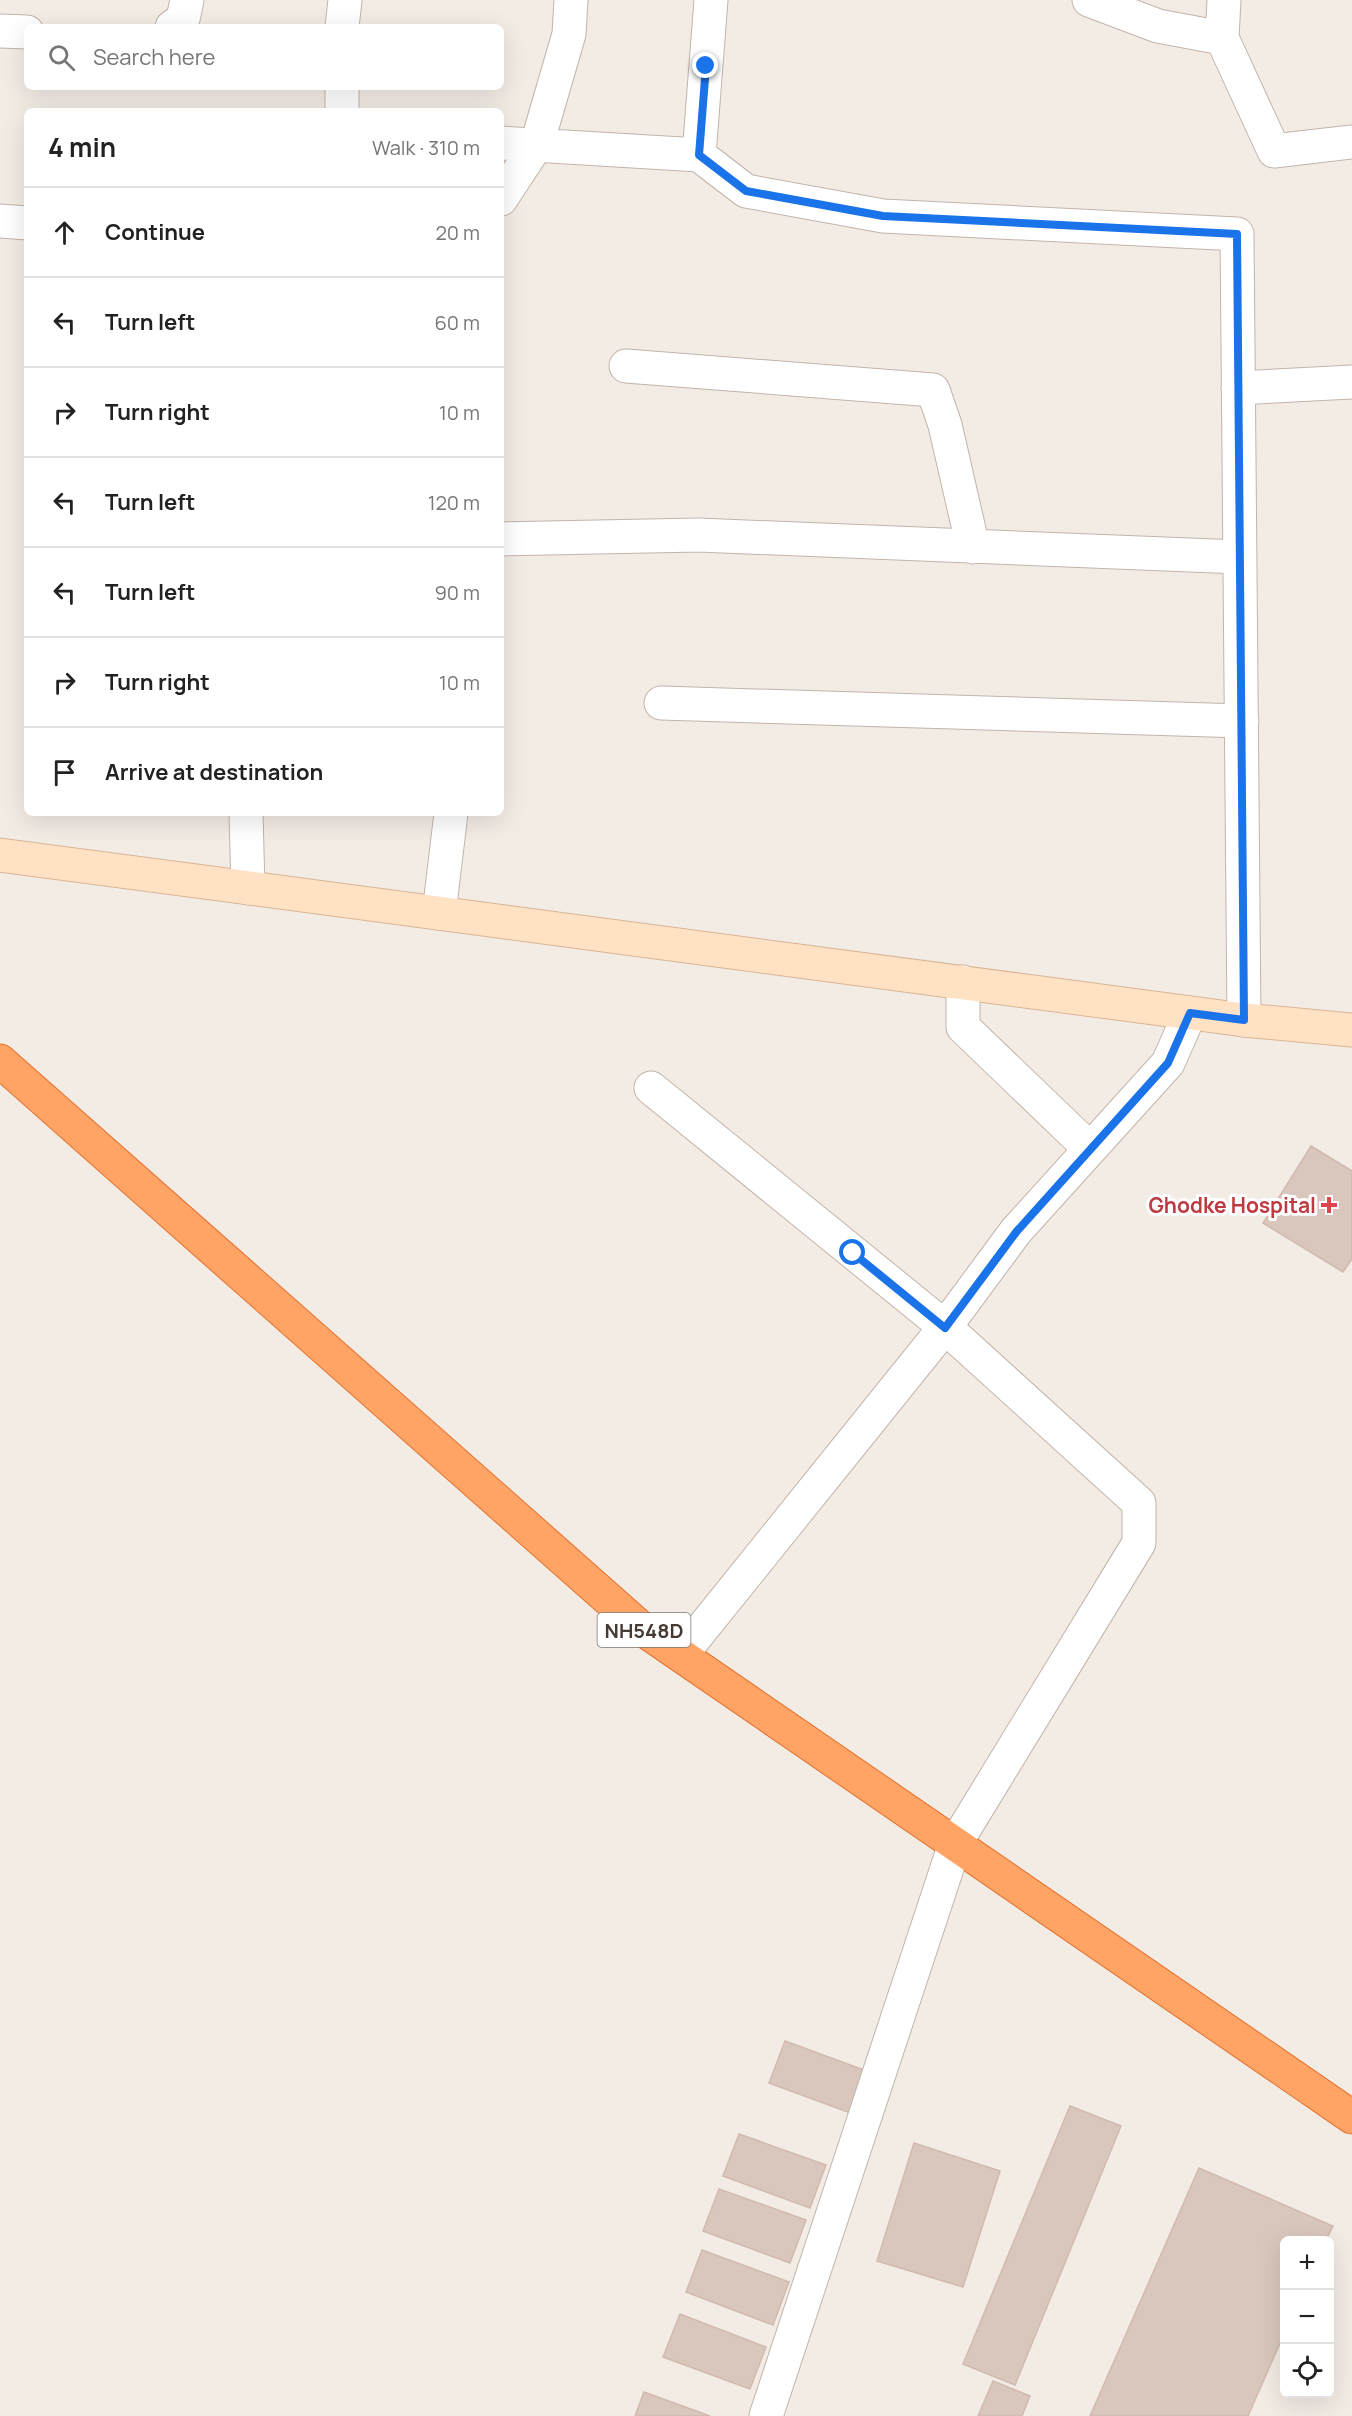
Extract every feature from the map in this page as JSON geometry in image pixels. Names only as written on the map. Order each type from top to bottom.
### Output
[{"type":"highway","name":"NH548D","points":[[0,1061],[632,1620],[1352,2117]]},
{"type":"street","points":[[176,24],[183,19],[187,0]]},
{"type":"street","points":[[342,24],[345,0]]},
{"type":"street","points":[[504,194],[537,144],[569,34],[571,0]]},
{"type":"street","points":[[699,155],[711,0]]},
{"type":"street","points":[[1089,0],[1158,27],[1222,39]]},
{"type":"street","points":[[1224,0],[1222,39],[1274,151],[1352,142]]},
{"type":"street","points":[[0,31],[24,32]]},
{"type":"street","points":[[342,90],[342,108]]},
{"type":"street","points":[[504,143],[699,155],[746,191],[883,216],[1237,234],[1244,1020]]},
{"type":"street","points":[[0,221],[24,223]]},
{"type":"street","points":[[626,366],[933,390],[945,425],[973,547]]},
{"type":"street","points":[[1238,388],[1352,382]]},
{"type":"street","points":[[504,538],[699,535],[1240,557]]},
{"type":"street","points":[[661,703],[1242,721]]},
{"type":"street","points":[[246,816],[248,888]]},
{"type":"street","points":[[440,913],[451,816]]},
{"type":"street","points":[[0,855],[1244,1020],[1352,1030]]},
{"type":"street","points":[[963,982],[963,1027],[1089,1148]]},
{"type":"street","points":[[681,1655],[945,1328],[1017,1231],[1089,1148],[1168,1063],[1190,1013]]},
{"type":"street","points":[[651,1088],[945,1328],[1139,1503],[1139,1543],[955,1844],[766,2416]]},
{"type":"building","points":[[1311,1146],[1352,1171],[1352,1259],[1343,1272],[1263,1223]]},
{"type":"building","points":[[785,2041],[872,2073],[856,2115],[769,2083]]},
{"type":"building","points":[[1070,2106],[1121,2126],[1015,2385],[963,2364]]},
{"type":"building","points":[[739,2134],[826,2165],[810,2208],[723,2176]]},
{"type":"building","points":[[914,2143],[1000,2171],[963,2287],[877,2261]]},
{"type":"building","points":[[1199,2168],[1333,2226],[1328,2236],[1280,2236],[1280,2343],[1248,2416],[1090,2416]]},
{"type":"building","points":[[719,2189],[806,2220],[790,2263],[703,2231]]},
{"type":"building","points":[[702,2250],[789,2282],[773,2325],[686,2292]]},
{"type":"building","points":[[680,2314],[766,2347],[750,2389],[663,2357]]},
{"type":"building","points":[[993,2381],[1030,2396],[1022,2416],[978,2416]]},
{"type":"building","points":[[644,2392],[710,2416],[635,2416]]},
{"type":"place","name":"Ghodke Hospital","points":[[1329,1205]]},
{"type":"route","points":[[706,66],[699,155],[746,191],[883,216],[1237,234],[1244,1020],[1190,1013],[1168,1063],[1089,1148],[1017,1231],[945,1328],[853,1253]]}]
